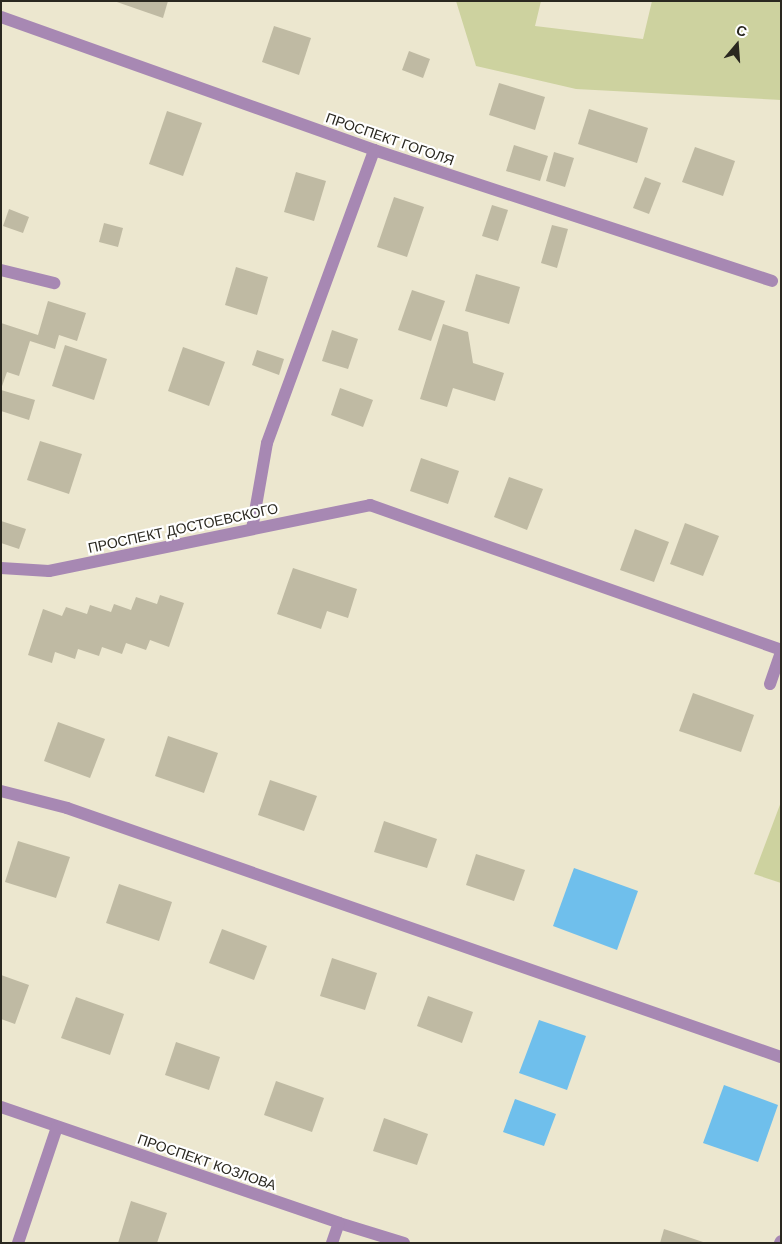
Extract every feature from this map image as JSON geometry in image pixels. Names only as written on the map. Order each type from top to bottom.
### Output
[{"type":"street","name":"ПРОСПЕКТ ГОГОЛЯ","points":[[1,18],[374,150],[772,281]]},
{"type":"street","points":[[252,529],[267,443],[374,150]]},
{"type":"street","points":[[1,270],[54,283]]},
{"type":"street","name":"ПРОСПЕКТ ДОСТОЕВСКОГО","points":[[1,568],[49,571],[370,504],[781,651]]},
{"type":"street","points":[[770,684],[781,651]]},
{"type":"street","points":[[1,791],[67,808],[781,1056]]},
{"type":"street","name":"ПРОСПЕКТ КОЗЛОВА","points":[[1,1107],[339,1224],[404,1243]]},
{"type":"street","points":[[18,1243],[57,1127]]},
{"type":"street","points":[[332,1243],[339,1224]]},
{"type":"green space","points":[[456,1],[541,1],[535,26],[643,39],[652,1],[781,1],[781,100],[576,89],[476,66]]},
{"type":"green space","points":[[781,802],[781,883],[754,874]]},
{"type":"water","points":[[574,868],[638,891],[617,950],[553,926]]},
{"type":"water","points":[[539,1020],[586,1036],[567,1090],[519,1073]]},
{"type":"water","points":[[724,1085],[778,1105],[758,1162],[703,1143]]},
{"type":"water","points":[[515,1099],[556,1114],[544,1146],[503,1132]]},
{"type":"building","points":[[114,1],[168,1],[163,18]]},
{"type":"building","points":[[274,26],[311,38],[299,75],[262,62]]},
{"type":"building","points":[[409,51],[430,59],[423,78],[402,70]]},
{"type":"building","points":[[499,83],[545,97],[535,130],[489,115]]},
{"type":"building","points":[[589,109],[648,128],[637,163],[578,144]]},
{"type":"building","points":[[167,111],[202,123],[183,176],[149,164]]},
{"type":"building","points":[[514,145],[548,156],[540,181],[506,171]]},
{"type":"building","points":[[695,147],[735,161],[723,196],[682,182]]},
{"type":"building","points":[[554,152],[574,158],[565,187],[546,181]]},
{"type":"building","points":[[296,172],[326,181],[314,221],[284,212]]},
{"type":"building","points":[[645,177],[661,183],[649,214],[633,208]]},
{"type":"building","points":[[394,197],[424,207],[407,257],[377,247]]},
{"type":"building","points":[[492,205],[508,210],[498,241],[482,236]]},
{"type":"building","points":[[9,209],[29,217],[23,233],[3,226]]},
{"type":"building","points":[[104,223],[123,228],[118,247],[99,242]]},
{"type":"building","points":[[552,225],[568,229],[557,268],[541,263]]},
{"type":"building","points":[[236,267],[268,277],[257,315],[225,305]]},
{"type":"building","points":[[476,274],[520,287],[509,324],[465,311]]},
{"type":"building","points":[[412,290],[445,301],[431,341],[398,330]]},
{"type":"building","points":[[48,301],[86,313],[77,341],[59,335],[55,349],[30,341],[19,376],[7,372],[1,389],[1,323],[38,335]]},
{"type":"building","points":[[443,324],[468,332],[473,363],[504,373],[495,401],[453,388],[447,407],[420,399]]},
{"type":"building","points":[[332,330],[358,339],[348,369],[322,361]]},
{"type":"building","points":[[65,345],[107,359],[94,400],[52,386]]},
{"type":"building","points":[[183,347],[225,362],[209,406],[168,391]]},
{"type":"building","points":[[257,350],[284,359],[279,375],[252,365]]},
{"type":"building","points":[[340,388],[373,400],[363,427],[331,415]]},
{"type":"building","points":[[1,390],[35,400],[29,420],[1,411]]},
{"type":"building","points":[[40,441],[82,454],[69,494],[27,480]]},
{"type":"building","points":[[421,458],[459,471],[448,504],[410,491]]},
{"type":"building","points":[[509,477],[543,489],[527,530],[494,517]]},
{"type":"building","points":[[1,521],[26,529],[19,549],[1,543]]},
{"type":"building","points":[[685,523],[719,536],[703,576],[670,564]]},
{"type":"building","points":[[635,529],[669,542],[654,582],[620,570]]},
{"type":"building","points":[[293,568],[357,589],[348,618],[327,611],[321,629],[277,614]]},
{"type":"building","points":[[160,595],[184,603],[169,647],[150,640],[146,650],[126,643],[122,654],[102,647],[99,656],[78,649],[75,659],[55,652],[52,663],[28,655],[43,609],[62,616],[66,607],[87,614],[90,605],[111,612],[114,604],[131,610],[136,597],[157,604]]},
{"type":"building","points":[[693,693],[754,715],[741,752],[679,731]]},
{"type":"building","points":[[58,722],[105,739],[90,778],[44,761]]},
{"type":"building","points":[[168,736],[218,753],[204,793],[155,776]]},
{"type":"building","points":[[270,780],[317,796],[304,831],[258,815]]},
{"type":"building","points":[[384,821],[437,839],[427,868],[374,852]]},
{"type":"building","points":[[18,841],[70,857],[56,898],[5,882]]},
{"type":"building","points":[[476,854],[525,870],[514,901],[466,885]]},
{"type":"building","points":[[119,884],[172,902],[159,941],[106,923]]},
{"type":"building","points":[[222,929],[267,946],[254,980],[209,963]]},
{"type":"building","points":[[332,958],[377,973],[365,1010],[320,996]]},
{"type":"building","points":[[1,975],[29,985],[15,1024],[1,1019]]},
{"type":"building","points":[[428,996],[473,1012],[462,1043],[417,1026]]},
{"type":"building","points":[[76,997],[124,1014],[110,1055],[61,1038]]},
{"type":"building","points":[[176,1042],[220,1057],[209,1090],[165,1075]]},
{"type":"building","points":[[276,1081],[324,1098],[312,1132],[264,1115]]},
{"type":"building","points":[[384,1118],[428,1134],[417,1165],[373,1151]]},
{"type":"building","points":[[131,1201],[167,1213],[157,1243],[118,1243]]},
{"type":"building","points":[[664,1229],[703,1242],[703,1243],[660,1243]]}]
